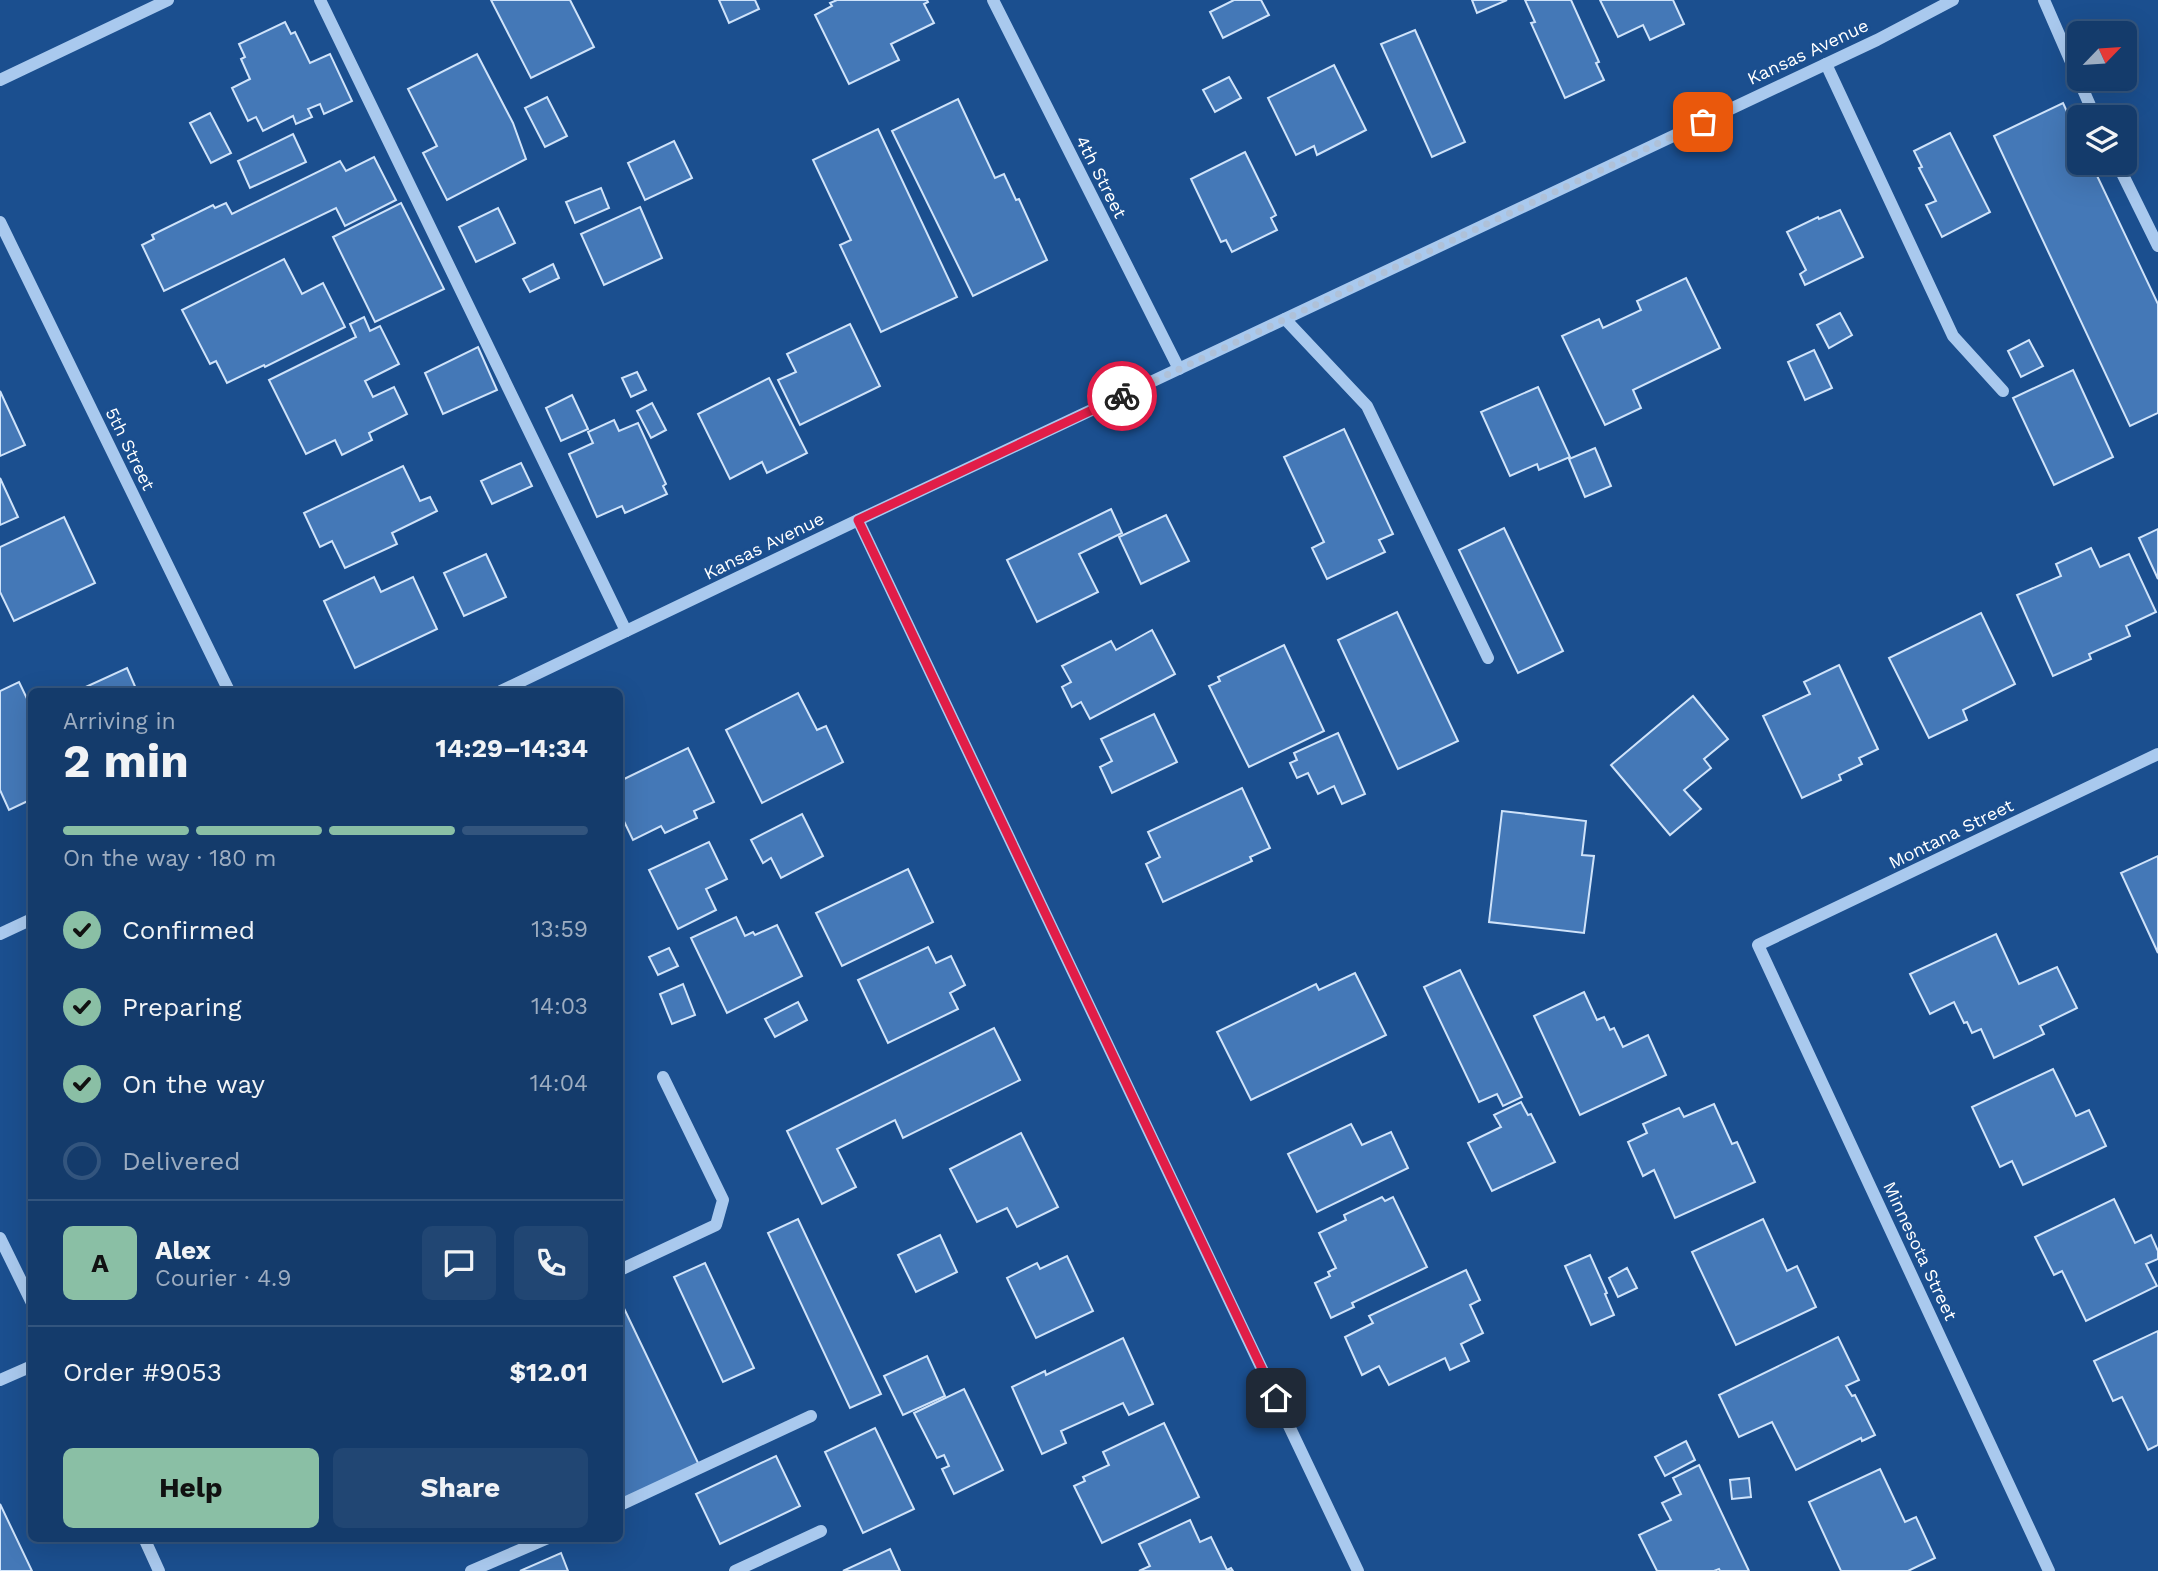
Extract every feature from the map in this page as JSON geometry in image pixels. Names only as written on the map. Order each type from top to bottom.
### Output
[{"type":"street","points":[[0,80],[168,0]]},
{"type":"street","points":[[320,0],[626,631]]},
{"type":"street","name":"4th Street","points":[[993,0],[1179,369]]},
{"type":"street","name":"Kansas Avenue","points":[[507,688],[1877,40],[1953,0]]},
{"type":"street","points":[[2044,0],[2090,105]]},
{"type":"street","points":[[1826,64],[1953,336],[2003,391]]},
{"type":"street","points":[[2123,175],[2158,246]]},
{"type":"street","name":"5th Street","points":[[0,222],[228,688]]},
{"type":"street","points":[[1285,319],[1367,406],[1488,658]]},
{"type":"street","points":[[858,520],[1358,1571]]},
{"type":"street","name":"Montana Street","points":[[1758,945],[2158,754]]},
{"type":"street","points":[[0,934],[28,921]]},
{"type":"street","name":"Minnesota Street","points":[[1758,945],[2049,1571]]},
{"type":"street","points":[[623,1269],[716,1225],[723,1200],[663,1077]]},
{"type":"street","points":[[0,1238],[28,1295]]},
{"type":"street","points":[[0,1380],[28,1368]]},
{"type":"street","points":[[623,1504],[811,1416]]},
{"type":"street","points":[[735,1571],[821,1531]]},
{"type":"street","points":[[146,1542],[159,1571]]},
{"type":"street","points":[[471,1571],[539,1542]]},
{"type":"building","points":[[491,0],[570,0],[594,47],[531,78]]},
{"type":"building","points":[[719,0],[755,0],[759,9],[729,23]]},
{"type":"building","points":[[837,0],[927,0],[924,4],[934,23],[891,44],[899,60],[849,84],[815,15],[832,6],[830,3]]},
{"type":"building","points":[[1234,0],[1261,0],[1269,15],[1223,38],[1210,12]]},
{"type":"building","points":[[1472,0],[1507,0],[1477,13]]},
{"type":"building","points":[[1525,0],[1571,0],[1599,62],[1596,63],[1604,80],[1565,98],[1531,23],[1535,22]]},
{"type":"building","points":[[1600,0],[1673,0],[1684,24],[1650,40],[1643,25],[1618,37]]},
{"type":"building","points":[[285,22],[291,34],[295,32],[310,63],[330,54],[352,101],[324,114],[320,104],[308,109],[312,117],[296,124],[293,116],[263,131],[256,117],[248,121],[232,88],[250,79],[241,59],[245,57],[239,44]]},
{"type":"building","points":[[1415,30],[1465,142],[1432,157],[1381,44]]},
{"type":"building","points":[[477,54],[513,123],[526,159],[447,200],[423,153],[437,146],[408,89]]},
{"type":"building","points":[[1334,65],[1366,130],[1317,155],[1314,146],[1296,155],[1268,98]]},
{"type":"building","points":[[1229,77],[1241,98],[1215,112],[1203,90]]},
{"type":"building","points":[[547,97],[567,136],[545,147],[525,108]]},
{"type":"building","points":[[958,99],[995,178],[1004,174],[1016,200],[1019,199],[1047,260],[973,296],[892,131]]},
{"type":"building","points":[[2063,103],[2067,112],[2067,175],[2097,175],[2158,304],[2158,413],[2130,426],[1994,136]]},
{"type":"building","points":[[210,113],[231,153],[211,163],[190,123]]},
{"type":"building","points":[[878,129],[957,297],[881,332],[840,245],[851,240],[813,160]]},
{"type":"building","points":[[1950,133],[1990,212],[1942,237],[1926,205],[1936,201],[1919,168],[1922,167],[1914,151]]},
{"type":"building","points":[[293,134],[306,162],[250,188],[238,161]]},
{"type":"building","points":[[674,141],[692,178],[645,200],[628,163]]},
{"type":"building","points":[[1245,152],[1276,215],[1271,218],[1277,230],[1232,252],[1226,240],[1221,242],[1191,179]]},
{"type":"building","points":[[374,157],[396,200],[345,226],[336,208],[164,291],[142,245],[154,239],[152,235],[213,205],[215,208],[226,203],[232,214],[340,161],[346,171]]},
{"type":"building","points":[[601,188],[609,208],[575,223],[566,202]]},
{"type":"building","points":[[401,203],[444,289],[375,322],[333,237]]},
{"type":"building","points":[[640,207],[662,258],[604,285],[581,234]]},
{"type":"building","points":[[498,208],[515,243],[476,262],[459,227]]},
{"type":"building","points":[[1840,210],[1863,257],[1805,285],[1800,274],[1806,270],[1787,232]]},
{"type":"building","points":[[284,259],[302,294],[323,283],[345,327],[227,383],[216,361],[210,364],[182,310]]},
{"type":"building","points":[[553,264],[559,278],[530,292],[523,279]]},
{"type":"building","points":[[1686,278],[1720,348],[1633,390],[1641,408],[1605,425],[1562,336],[1599,319],[1603,328],[1641,310],[1637,301]]},
{"type":"building","points":[[1840,313],[1852,335],[1829,348],[1817,325]]},
{"type":"building","points":[[364,317],[370,331],[380,326],[399,364],[365,381],[373,397],[394,387],[407,414],[369,433],[372,440],[342,455],[335,440],[306,454],[269,380],[356,337],[350,324]]},
{"type":"building","points":[[850,324],[880,386],[800,425],[778,380],[796,372],[787,354]]},
{"type":"building","points":[[2029,340],[2043,366],[2021,377],[2008,351]]},
{"type":"building","points":[[478,347],[497,390],[443,414],[425,373]]},
{"type":"building","points":[[1814,350],[1832,388],[1805,400],[1788,362]]},
{"type":"building","points":[[2073,370],[2113,457],[2054,485],[2013,398]]},
{"type":"building","points":[[637,372],[646,390],[631,397],[622,378]]},
{"type":"building","points":[[769,378],[807,453],[767,473],[762,462],[730,479],[698,414]]},
{"type":"building","points":[[1538,387],[1570,457],[1539,470],[1537,464],[1510,476],[1481,412]]},
{"type":"building","points":[[0,391],[25,445],[0,456]]},
{"type":"building","points":[[572,395],[588,429],[561,441],[546,408]]},
{"type":"building","points":[[652,403],[666,430],[651,438],[637,411]]},
{"type":"building","points":[[614,420],[619,431],[638,423],[666,484],[663,486],[667,494],[625,513],[622,506],[597,517],[569,454],[593,443],[588,432]]},
{"type":"building","points":[[1344,429],[1393,534],[1379,540],[1385,552],[1327,579],[1312,548],[1324,542],[1284,457]]},
{"type":"building","points":[[1595,448],[1611,486],[1585,497],[1569,459]]},
{"type":"building","points":[[521,463],[532,486],[492,504],[481,481]]},
{"type":"building","points":[[403,466],[420,501],[430,497],[437,511],[392,533],[397,544],[345,568],[332,541],[320,547],[304,513]]},
{"type":"building","points":[[0,478],[18,517],[0,525]]},
{"type":"building","points":[[1111,509],[1122,533],[1079,554],[1098,592],[1037,622],[1007,560]]},
{"type":"building","points":[[1166,515],[1189,561],[1141,584],[1119,537]]},
{"type":"building","points":[[64,517],[95,583],[14,621],[0,592],[0,547]]},
{"type":"building","points":[[1504,528],[1563,651],[1518,673],[1459,550]]},
{"type":"building","points":[[2158,529],[2158,579],[2139,538]]},
{"type":"building","points":[[2091,548],[2100,567],[2129,554],[2156,612],[2126,626],[2130,636],[2089,654],[2091,659],[2053,676],[2017,595],[2061,576],[2056,564]]},
{"type":"building","points":[[486,554],[506,597],[464,616],[444,573]]},
{"type":"building","points":[[374,577],[381,592],[413,577],[437,629],[355,668],[324,601]]},
{"type":"building","points":[[1397,612],[1458,741],[1398,769],[1338,640]]},
{"type":"building","points":[[1981,613],[2015,684],[1963,710],[1967,720],[1929,738],[1889,658]]},
{"type":"building","points":[[1152,630],[1175,674],[1090,719],[1081,702],[1072,707],[1062,687],[1071,682],[1062,666],[1111,641],[1116,650]]},
{"type":"building","points":[[1284,645],[1324,731],[1249,767],[1209,686],[1220,681],[1218,677]]},
{"type":"building","points":[[1839,665],[1878,749],[1859,758],[1862,764],[1839,775],[1841,780],[1802,798],[1763,716],[1810,694],[1804,682]]},
{"type":"building","points":[[127,668],[136,688],[84,688]]},
{"type":"building","points":[[19,682],[28,701],[28,801],[9,810],[0,790],[0,691]]},
{"type":"building","points":[[798,693],[817,730],[826,726],[843,762],[762,803],[726,730]]},
{"type":"building","points":[[1693,696],[1728,739],[1704,759],[1711,768],[1684,790],[1701,809],[1670,835],[1611,765]]},
{"type":"building","points":[[1154,714],[1177,762],[1112,793],[1100,767],[1112,761],[1101,739]]},
{"type":"building","points":[[1338,733],[1365,794],[1342,804],[1334,786],[1318,794],[1308,773],[1297,778],[1290,763],[1297,760],[1294,753]]},
{"type":"building","points":[[688,748],[714,802],[694,811],[697,818],[665,833],[661,826],[633,840],[623,819],[623,780]]},
{"type":"building","points":[[1242,788],[1270,848],[1250,857],[1252,861],[1163,902],[1146,864],[1160,857],[1148,832]]},
{"type":"building","points":[[1502,811],[1586,821],[1582,855],[1594,856],[1584,933],[1489,922]]},
{"type":"building","points":[[802,814],[823,856],[781,878],[771,858],[763,863],[751,840]]},
{"type":"building","points":[[709,842],[727,879],[706,889],[716,910],[678,929],[649,870]]},
{"type":"building","points":[[2158,856],[2158,953],[2121,873]]},
{"type":"building","points":[[908,869],[933,922],[842,966],[816,913]]},
{"type":"building","points":[[736,917],[745,936],[753,932],[755,935],[777,925],[802,976],[727,1013],[691,938]]},
{"type":"building","points":[[1996,934],[2019,984],[2057,967],[2077,1008],[2040,1026],[2044,1034],[1994,1058],[1981,1029],[1972,1033],[1954,1002],[1930,1014],[1910,974]]},
{"type":"building","points":[[928,947],[936,963],[951,956],[965,985],[950,993],[958,1009],[888,1043],[858,980]]},
{"type":"building","points":[[669,948],[678,966],[658,975],[649,957]]},
{"type":"building","points":[[1460,970],[1522,1097],[1503,1106],[1497,1094],[1479,1102],[1424,987]]},
{"type":"building","points":[[1355,973],[1386,1035],[1251,1100],[1217,1032],[1316,984],[1319,990]]},
{"type":"building","points":[[683,984],[695,1015],[672,1024],[660,994]]},
{"type":"building","points":[[1584,992],[1597,1020],[1604,1017],[1610,1030],[1614,1028],[1623,1047],[1648,1035],[1666,1075],[1580,1115],[1534,1016]]},
{"type":"building","points":[[798,1002],[807,1020],[775,1037],[765,1019]]},
{"type":"building","points":[[994,1028],[1020,1080],[903,1138],[895,1120],[837,1149],[856,1187],[822,1204],[787,1131]]},
{"type":"building","points":[[2053,1069],[2076,1116],[2089,1110],[2106,1146],[2023,1185],[2012,1161],[2000,1167],[1972,1107]]},
{"type":"building","points":[[1521,1102],[1528,1115],[1531,1114],[1555,1162],[1492,1191],[1468,1143],[1501,1127],[1494,1115]]},
{"type":"building","points":[[1714,1104],[1732,1144],[1737,1142],[1755,1182],[1675,1218],[1654,1170],[1643,1176],[1628,1142],[1647,1133],[1643,1124],[1679,1108],[1684,1117]]},
{"type":"building","points":[[1351,1124],[1362,1145],[1391,1132],[1408,1168],[1317,1212],[1288,1154]]},
{"type":"building","points":[[1021,1133],[1058,1207],[1017,1227],[1007,1208],[977,1222],[950,1169]]},
{"type":"building","points":[[1382,1197],[1385,1201],[1393,1197],[1427,1267],[1352,1303],[1354,1307],[1331,1318],[1315,1283],[1330,1276],[1328,1272],[1336,1268],[1319,1233],[1346,1220],[1344,1215]]},
{"type":"building","points":[[2114,1199],[2135,1243],[2151,1235],[2158,1251],[2158,1259],[2146,1264],[2157,1286],[2086,1321],[2062,1271],[2054,1275],[2035,1237]]},
{"type":"building","points":[[798,1219],[881,1394],[850,1408],[768,1233]]},
{"type":"building","points":[[1763,1219],[1787,1271],[1797,1266],[1816,1307],[1736,1345],[1692,1252]]},
{"type":"building","points":[[940,1235],[957,1272],[916,1292],[898,1255]]},
{"type":"building","points":[[1590,1255],[1614,1315],[1591,1325],[1565,1266]]},
{"type":"building","points":[[1067,1256],[1093,1311],[1036,1338],[1007,1278],[1037,1263],[1040,1269]]},
{"type":"building","points":[[705,1263],[754,1368],[723,1382],[674,1277]]},
{"type":"building","points":[[1627,1268],[1637,1288],[1618,1297],[1609,1278]]},
{"type":"building","points":[[1466,1270],[1480,1300],[1470,1305],[1483,1333],[1461,1344],[1469,1361],[1450,1370],[1445,1358],[1389,1385],[1379,1366],[1362,1375],[1345,1337],[1373,1323],[1369,1316]]},
{"type":"building","points":[[623,1306],[700,1467],[623,1503]]},
{"type":"building","points":[[2158,1331],[2158,1445],[2148,1450],[2122,1397],[2113,1401],[2094,1361]]},
{"type":"building","points":[[1838,1337],[1859,1380],[1846,1386],[1852,1396],[1855,1395],[1875,1435],[1862,1441],[1861,1438],[1796,1470],[1772,1422],[1739,1437],[1719,1395]]},
{"type":"building","points":[[1123,1338],[1153,1404],[1129,1415],[1123,1403],[1061,1431],[1066,1443],[1042,1454],[1012,1387],[1045,1371],[1046,1375]]},
{"type":"building","points":[[927,1356],[945,1396],[903,1415],[884,1376]]},
{"type":"building","points":[[964,1389],[1003,1470],[954,1494],[942,1469],[949,1466],[944,1455],[937,1458],[914,1413]]},
{"type":"building","points":[[1164,1423],[1199,1497],[1102,1543],[1074,1486],[1085,1481],[1083,1477],[1109,1465],[1103,1452]]},
{"type":"building","points":[[875,1428],[914,1509],[863,1533],[825,1452]]},
{"type":"building","points":[[1686,1441],[1695,1460],[1665,1476],[1655,1457]]},
{"type":"building","points":[[776,1456],[800,1506],[720,1544],[696,1494]]},
{"type":"building","points":[[1699,1465],[1749,1571],[1657,1571],[1639,1535],[1671,1520],[1662,1503],[1681,1494],[1673,1478]]},
{"type":"building","points":[[1880,1469],[1905,1522],[1916,1517],[1935,1558],[1908,1571],[1841,1571],[1809,1502]]},
{"type":"building","points":[[1749,1478],[1751,1497],[1732,1499],[1730,1480]]},
{"type":"building","points":[[0,1504],[32,1571],[0,1571]]},
{"type":"building","points":[[1190,1520],[1200,1542],[1211,1537],[1227,1570],[1231,1568],[1233,1571],[1139,1571],[1150,1566],[1139,1544]]},
{"type":"building","points":[[890,1549],[900,1571],[843,1571]]},
{"type":"building","points":[[561,1553],[568,1571],[520,1571]]},
{"type":"way so far","points":[[1122,396],[1703,122]]},
{"type":"route","points":[[1122,396],[858,520],[1276,1398]]}]
